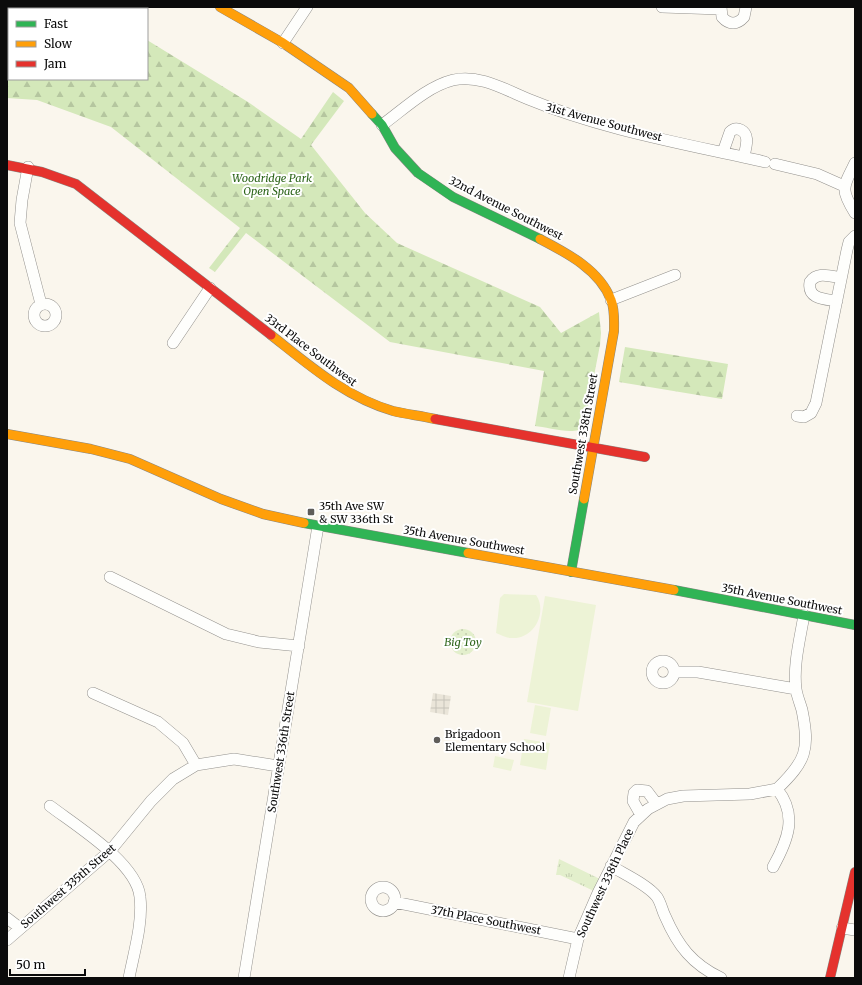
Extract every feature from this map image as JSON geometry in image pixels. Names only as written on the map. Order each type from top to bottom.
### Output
[{"type":"street","name":"32nd Avenue Southwest","points":[[220,7],[283,43],[349,88],[382,125],[395,148],[418,173],[453,196],[559,248],[584,265],[601,284],[611,300]]},
{"type":"street","points":[[283,43],[307,7]]},
{"type":"street","points":[[662,7],[720,8],[722,17],[733,23],[738,23],[744,18],[746,7]]},
{"type":"street","name":"31st Avenue Southwest","points":[[382,125],[436,86],[454,80],[472,79],[491,82],[556,110],[616,127],[817,174],[844,186]]},
{"type":"street","points":[[723,152],[730,132],[740,129],[746,134],[747,137],[744,157]]},
{"type":"street","points":[[855,163],[844,186],[847,200],[855,213]]},
{"type":"street","name":"33rd Place Southwest","points":[[7,165],[28,167],[54,174],[76,184],[329,381],[352,396],[369,404],[394,411],[645,457]]},
{"type":"street","points":[[28,167],[22,200],[20,223],[41,304]]},
{"type":"street","points":[[797,416],[804,417],[811,413],[816,403],[849,242],[855,236]]},
{"type":"street","points":[[611,300],[675,275]]},
{"type":"street","points":[[836,301],[815,297],[810,290],[810,282],[816,276],[820,275],[841,278]]},
{"type":"street","points":[[173,343],[210,288]]},
{"type":"street","name":"Southwest 338th Street","points":[[571,572],[614,331],[614,315],[611,300]]},
{"type":"street","name":"35th Avenue Southwest","points":[[7,434],[91,449],[130,459],[220,499],[263,514],[318,526],[621,580],[855,625]]},
{"type":"street","name":"Southwest 336th Street","points":[[244,978],[318,526]]},
{"type":"street","points":[[110,578],[226,634],[259,642],[299,646]]},
{"type":"street","points":[[648,809],[667,799],[683,796],[750,794],[777,789],[795,771],[804,756],[807,739],[796,689],[798,650],[804,615]]},
{"type":"street","points":[[675,672],[698,672],[796,689]]},
{"type":"street","points":[[93,694],[158,722],[183,744],[196,765],[234,759],[278,766]]},
{"type":"street","name":"Southwest 335th Street","points":[[7,940],[110,851],[151,801],[173,779],[196,765]]},
{"type":"street","points":[[642,789],[647,791],[648,809],[633,801],[636,791],[642,789]]},
{"type":"street","points":[[773,867],[784,846],[788,827],[788,807],[777,789]]},
{"type":"street","points":[[50,806],[110,851],[133,877],[140,895],[140,916],[128,978]]},
{"type":"street","name":"Southwest 338th Place","points":[[569,978],[578,939],[611,866],[634,822],[648,809]]},
{"type":"street","points":[[611,866],[650,890],[656,896],[674,934],[688,956],[706,971],[721,978]]},
{"type":"street","points":[[830,978],[855,872]]},
{"type":"street","name":"37th Place Southwest","points":[[394,902],[578,939]]},
{"type":"street","points":[[7,918],[20,928]]},
{"type":"street","points":[[842,928],[855,930]]},
{"type":"green space","name":"Woodridge Park Open Space","points":[[7,8],[8,80],[148,80],[148,41],[248,102],[301,139],[333,92],[344,101],[311,145],[365,213],[397,243],[540,307],[561,333],[599,312],[601,333],[600,345],[584,427],[580,430],[568,431],[535,426],[544,371],[390,342],[246,233],[215,272],[209,268],[240,228],[111,127],[37,100],[7,98]]},
{"type":"green space","points":[[625,347],[728,364],[722,399],[619,382]]},
{"type":"green space","points":[[504,594],[536,595],[540,609],[539,617],[537,624],[526,635],[511,638],[496,633],[500,598]]},
{"type":"green space","points":[[545,596],[596,605],[578,711],[527,702]]},
{"type":"green space","name":"Big Toy","points":[[463,629],[472,633],[476,642],[472,651],[463,655],[454,651],[450,642],[454,633]]},
{"type":"green space","points":[[535,705],[551,708],[546,736],[530,733]]},
{"type":"green space","points":[[524,739],[550,743],[546,770],[520,765]]},
{"type":"green space","points":[[495,756],[514,760],[511,771],[493,767]]},
{"type":"green space","points":[[559,859],[604,881],[598,893],[560,875],[556,875]]},
{"type":"shaded area","points":[[433,693],[451,696],[448,715],[430,712]]},
{"type":"traffic: fast","points":[[372,114],[382,125],[395,148],[418,173],[453,197],[540,239]]},
{"type":"traffic: fast","points":[[571,572],[584,499]]},
{"type":"traffic: fast","points":[[304,523],[468,553]]},
{"type":"traffic: fast","points":[[674,590],[855,625]]},
{"type":"traffic: slow","points":[[220,7],[283,43],[349,88],[372,114]]},
{"type":"traffic: slow","points":[[540,239],[561,250],[591,271],[606,289],[613,308],[614,331],[584,499]]},
{"type":"traffic: slow","points":[[271,335],[299,358],[343,389],[376,405],[393,411],[435,419]]},
{"type":"traffic: slow","points":[[7,434],[91,449],[130,459],[221,499],[263,514],[304,523]]},
{"type":"traffic: slow","points":[[468,553],[674,590]]},
{"type":"traffic: jam","points":[[7,165],[42,172],[76,184],[271,335]]},
{"type":"traffic: jam","points":[[435,419],[645,457]]},
{"type":"traffic: jam","points":[[830,978],[855,872]]},
{"type":"place","name":"35th Ave SW & SW 336th St","points":[[311,512]]},
{"type":"place","name":"Brigadoon Elementary School","points":[[437,740]]}]
